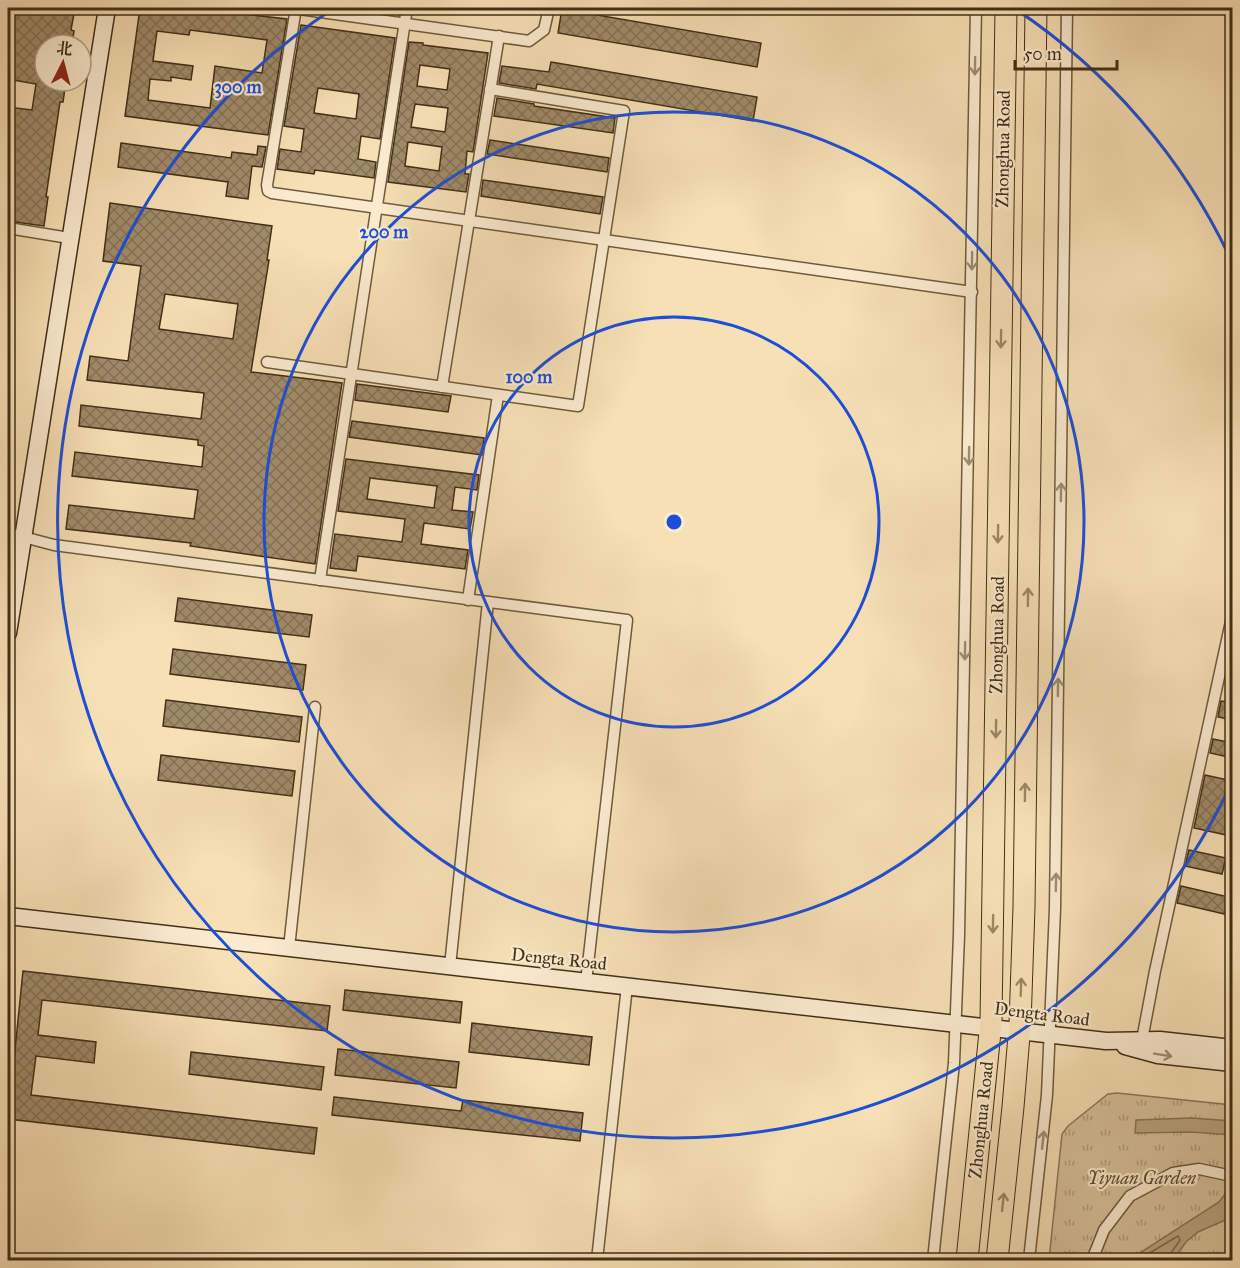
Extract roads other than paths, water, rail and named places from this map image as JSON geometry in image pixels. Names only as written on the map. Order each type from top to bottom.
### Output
[{"type":"highway","name":"Zhonghua Road","points":[[967,1260],[990,1027],[1006,8]]},
{"type":"highway","name":"Zhonghua Road","points":[[997,1260],[1020,1031],[1024,907],[1036,8]]},
{"type":"street","points":[[8,633],[15,534],[69,238],[107,8]]},
{"type":"street","points":[[549,8],[544,30],[529,41],[294,8],[267,185],[268,191],[972,292]]},
{"type":"street","points":[[320,580],[407,8]]},
{"type":"street","points":[[933,1260],[956,1024],[976,8]]},
{"type":"street","points":[[1029,1260],[1047,1095],[1055,909],[1067,8]]},
{"type":"street","points":[[442,387],[499,36]]},
{"type":"street","points":[[267,362],[578,406],[624,111],[490,89]]},
{"type":"street","points":[[8,228],[69,238]]},
{"type":"street","points":[[468,600],[498,395]]},
{"type":"street","points":[[15,534],[54,545],[627,620],[586,982]]},
{"type":"street","points":[[450,966],[488,602]]},
{"type":"street","points":[[1142,1040],[1155,970],[1233,617]]},
{"type":"street","points":[[289,948],[315,707]]},
{"type":"street","name":"Dengta Road","points":[[8,916],[1050,1034],[1106,1041],[1158,1055],[1233,1064]]},
{"type":"street","points":[[597,1260],[627,987]]},
{"type":"street","name":"Dengta Road","points":[[1106,1041],[1160,1040],[1233,1048]]},
{"type":"street","points":[[1092,1260],[1104,1230],[1130,1196],[1173,1173],[1199,1169],[1233,1176]]},
{"type":"water","points":[[1191,1118],[1232,1121],[1232,1135],[1191,1132],[1135,1133],[1136,1120]]},
{"type":"water","points":[[1232,1185],[1232,1217],[1198,1232],[1186,1242],[1173,1260],[1129,1260],[1219,1202]]},
{"type":"park label","name":"Yiyuan Garden","points":[[1142,1178]]}]
